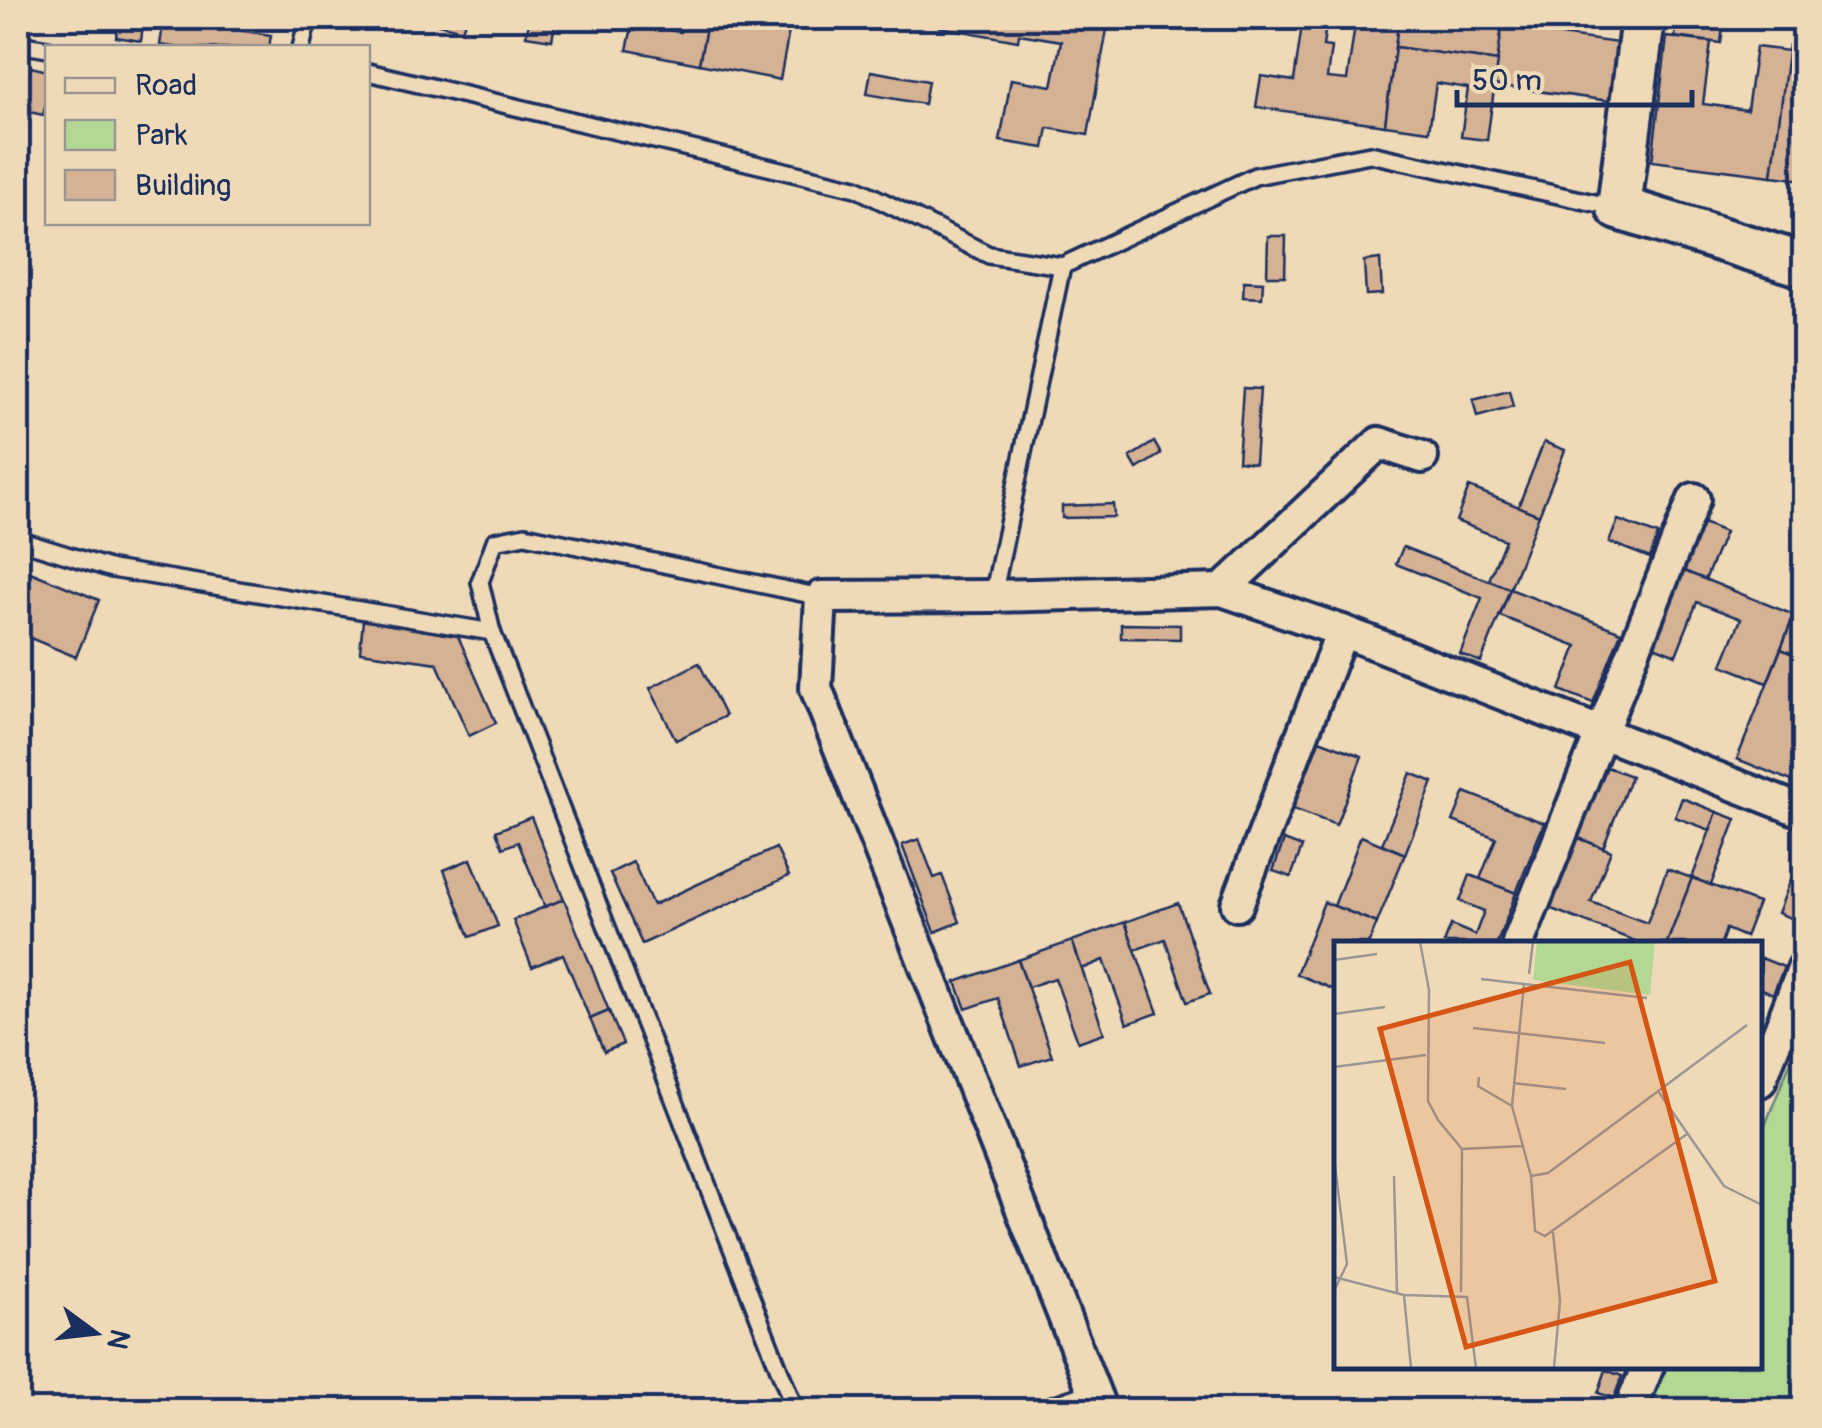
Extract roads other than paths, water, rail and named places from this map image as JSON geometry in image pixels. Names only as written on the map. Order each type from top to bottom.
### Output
[{"type":"street","points":[[1644,18],[1619,208],[1804,266]]},
{"type":"street","points":[[1222,590],[1379,443],[1422,456]]},
{"type":"street","points":[[1519,941],[1694,499]]},
{"type":"street","points":[[1098,1401],[816,688],[821,597],[1222,590],[1342,631],[1804,812]]},
{"type":"street","points":[[1237,904],[1342,631]]},
{"type":"street","points":[[1762,1076],[1804,967]]},
{"type":"street","points":[[1630,1410],[1647,1368]]},
{"type":"lane","points":[[303,45],[308,18]]},
{"type":"lane","points":[[18,44],[45,48]]},
{"type":"lane","points":[[370,72],[856,188],[989,254],[1062,266],[1255,176],[1370,154],[1619,208]]},
{"type":"lane","points":[[993,596],[1062,266]]},
{"type":"lane","points":[[795,1410],[492,632],[480,582],[495,541],[525,535],[821,597]]},
{"type":"lane","points":[[18,540],[112,568],[492,632]]},
{"type":"lane","points":[[1038,1410],[1098,1401]]}]
